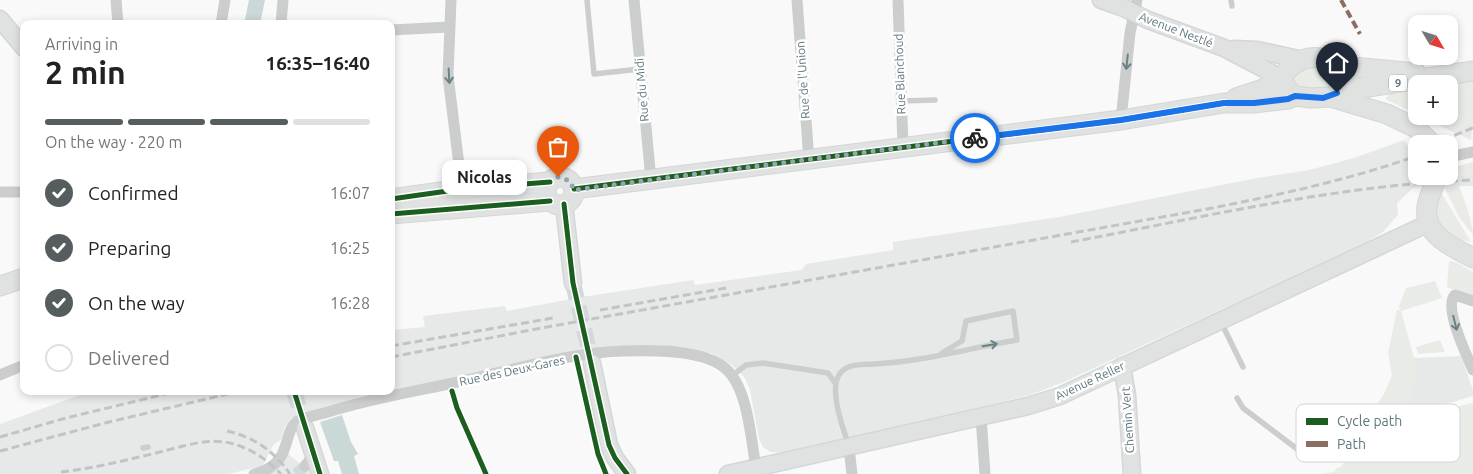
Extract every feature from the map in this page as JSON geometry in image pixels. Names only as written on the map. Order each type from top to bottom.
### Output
[{"type":"main road","points":[[1224,103],[1263,89],[1280,78],[1289,68],[1303,60],[1329,60],[1343,85],[1387,114],[1416,128],[1423,135]]},
{"type":"main road","name":"9","points":[[1442,75],[1473,71]]},
{"type":"main road","points":[[1280,78],[1288,90],[1295,96]]},
{"type":"main road","name":"9","points":[[1343,85],[1408,78]]},
{"type":"main road","name":"9","points":[[1343,85],[1408,78]]},
{"type":"main road","points":[[395,214],[563,198],[651,180],[1121,120],[1224,103],[1254,103],[1288,99],[1295,96],[1311,98],[1343,85]]},
{"type":"main road","points":[[1343,85],[1387,114]]},
{"type":"main road","points":[[555,178],[564,178],[570,181],[563,198],[546,191],[550,182],[555,178]]},
{"type":"main road","points":[[395,198],[462,189],[550,182]]},
{"type":"main road","points":[[1435,185],[1427,207],[1429,223],[1444,242],[1473,258]]},
{"type":"main road","points":[[0,286],[20,279]]},
{"type":"street","points":[[116,0],[118,20]]},
{"type":"street","points":[[222,20],[225,0]]},
{"type":"street","points":[[281,20],[283,0]]},
{"type":"street","points":[[450,0],[448,76],[462,189]]},
{"type":"street","name":"Rue du Midi","points":[[634,0],[651,180]]},
{"type":"street","name":"Rue de l'Union","points":[[797,0],[809,160]]},
{"type":"street","name":"Rue Blanchoud","points":[[898,0],[903,147]]},
{"type":"street","name":"Avenue Nestlé","points":[[1101,0],[1135,7],[1224,48],[1280,78]]},
{"type":"street","points":[[1121,120],[1135,7]]},
{"type":"street","points":[[0,20],[20,42]]},
{"type":"street","points":[[395,30],[450,28]]},
{"type":"street","name":"Avenue Nestlé","points":[[1224,48],[1257,50],[1303,60]]},
{"type":"street","points":[[1458,155],[1473,152]]},
{"type":"street","points":[[0,192],[20,192]]},
{"type":"street","points":[[563,198],[573,283]]},
{"type":"street","name":"Avenue Reller","points":[[728,474],[981,417],[1060,396],[1429,223]]},
{"type":"street","points":[[1473,301],[1458,295],[1453,296],[1451,302],[1459,337],[1473,370]]},
{"type":"street","name":"Rue des Deux-Gares","points":[[254,474],[269,471],[282,456],[288,444],[290,431],[301,420],[353,404],[580,356],[624,351],[684,354],[713,360],[733,375]]},
{"type":"street","points":[[592,363],[595,401],[611,450],[627,474]]},
{"type":"street","name":"Chemin Vert","points":[[1122,366],[1127,395],[1132,474]]},
{"type":"street","points":[[0,375],[20,367]]},
{"type":"street","points":[[733,375],[742,395],[756,468]]},
{"type":"street","points":[[981,417],[985,474]]},
{"type":"street","points":[[305,428],[309,460],[320,474]]},
{"type":"street","points":[[849,448],[852,474]]},
{"type":"lane","points":[[587,0],[594,74],[640,69]]},
{"type":"lane","points":[[902,101],[935,100]]},
{"type":"lane","points":[[835,383],[839,373],[850,366],[892,364],[1017,340],[1013,311],[966,321],[962,341],[942,354]]},
{"type":"lane","points":[[1220,320],[1243,367]]},
{"type":"lane","points":[[733,375],[746,365],[763,363],[828,372],[835,383],[839,414],[849,448]]},
{"type":"lane","points":[[1237,398],[1243,408],[1296,448]]},
{"type":"shaded area","points":[[249,0],[265,0],[261,20],[245,20]]},
{"type":"shaded area","points":[[1315,65],[1335,69],[1340,82],[1330,90],[1299,91],[1292,80],[1302,70]]},
{"type":"shaded area","points":[[1473,78],[1473,123],[1451,131],[1439,125],[1458,125],[1458,82]]},
{"type":"shaded area","points":[[1408,86],[1408,110],[1385,99],[1395,88]]},
{"type":"shaded area","points":[[1473,123],[1471,140],[1451,131]]},
{"type":"shaded area","points":[[1404,140],[1408,146],[1408,185],[1425,186],[1413,188],[1397,203],[1398,215],[1383,232],[1363,244],[1064,382],[1030,395],[853,438],[782,453],[770,452],[763,447],[759,439],[750,390],[745,378],[732,365],[711,353],[634,347],[298,415],[285,426],[281,440],[274,444],[261,466],[229,474],[0,474],[0,424],[80,395],[395,395],[395,330],[425,327],[423,316],[505,306],[507,311],[693,280],[695,285],[802,270],[806,264],[893,250],[893,242],[1059,217],[1257,178],[1309,170],[1354,158]]},
{"type":"shaded area","points":[[1473,162],[1473,175],[1458,176],[1458,166]]},
{"type":"shaded area","points":[[1473,175],[1473,186],[1457,186],[1458,176]]},
{"type":"shaded area","points":[[1458,183],[1465,201],[1473,235],[1459,217],[1443,185],[1458,185]]},
{"type":"shaded area","points":[[1438,191],[1442,194],[1471,242],[1453,236],[1438,223],[1435,217],[1434,205]]},
{"type":"shaded area","points":[[1449,261],[1456,262],[1473,272],[1473,297],[1447,287]]},
{"type":"shaded area","points":[[1435,281],[1442,298],[1401,311],[1414,358],[1415,382],[1405,404],[1377,404],[1383,396],[1392,376],[1388,353],[1397,310],[1400,311],[1399,307],[1406,288]]},
{"type":"shaded area","points":[[1440,340],[1445,352],[1418,354],[1416,347]]},
{"type":"shaded area","points":[[1461,356],[1473,390],[1473,396],[1446,404],[1405,404],[1415,382],[1414,358]]},
{"type":"shaded area","points":[[1473,403],[1473,474],[1321,474],[1334,472],[1338,467],[1340,468],[1344,462],[1460,462],[1460,406]]},
{"type":"shaded area","points":[[342,415],[351,442],[358,454],[354,456],[359,474],[342,474],[338,461],[334,461],[320,422]]},
{"type":"shaded area","points":[[285,451],[312,474],[254,474]]},
{"type":"tunnel","points":[[573,283],[592,363]]},
{"type":"tunnel","points":[[295,395],[305,428]]},
{"type":"tunnel","points":[[296,474],[305,466]]},
{"type":"railway","points":[[1455,135],[1473,128]]},
{"type":"railway","points":[[395,356],[547,327],[1207,209],[1339,180],[1408,159]]},
{"type":"railway","points":[[1071,242],[1322,195],[1422,183],[1473,180]]},
{"type":"railway","points":[[600,310],[726,288]]},
{"type":"railway","points":[[395,345],[553,318]]},
{"type":"railway","points":[[0,437],[66,418],[161,395]]},
{"type":"railway","points":[[0,451],[105,423],[223,395]]},
{"type":"railway","points":[[227,431],[246,437],[263,446],[277,458],[290,474]]},
{"type":"railway","points":[[61,472],[111,463],[192,444],[217,441],[233,444],[248,450],[269,463],[281,474]]},
{"type":"marked path","points":[[1341,0],[1360,34]]},
{"type":"cycle path","points":[[574,189],[1121,120],[1224,103]]},
{"type":"cycle path","points":[[395,198],[462,189],[550,182]]},
{"type":"cycle path","points":[[395,214],[550,201]]},
{"type":"cycle path","points":[[564,204],[573,283],[609,445],[615,458],[627,474]]},
{"type":"cycle path","points":[[576,357],[598,454],[606,474]]},
{"type":"cycle path","points":[[452,391],[457,408],[486,474]]},
{"type":"cycle path","points":[[295,395],[320,474]]},
{"type":"way so far","points":[[558,177],[570,181],[574,190],[975,138]]},
{"type":"place","name":"Nicolas","points":[[558,177]]},
{"type":"route","points":[[975,138],[1121,120],[1224,103],[1254,103],[1288,99],[1295,96],[1323,98],[1337,93]]}]
